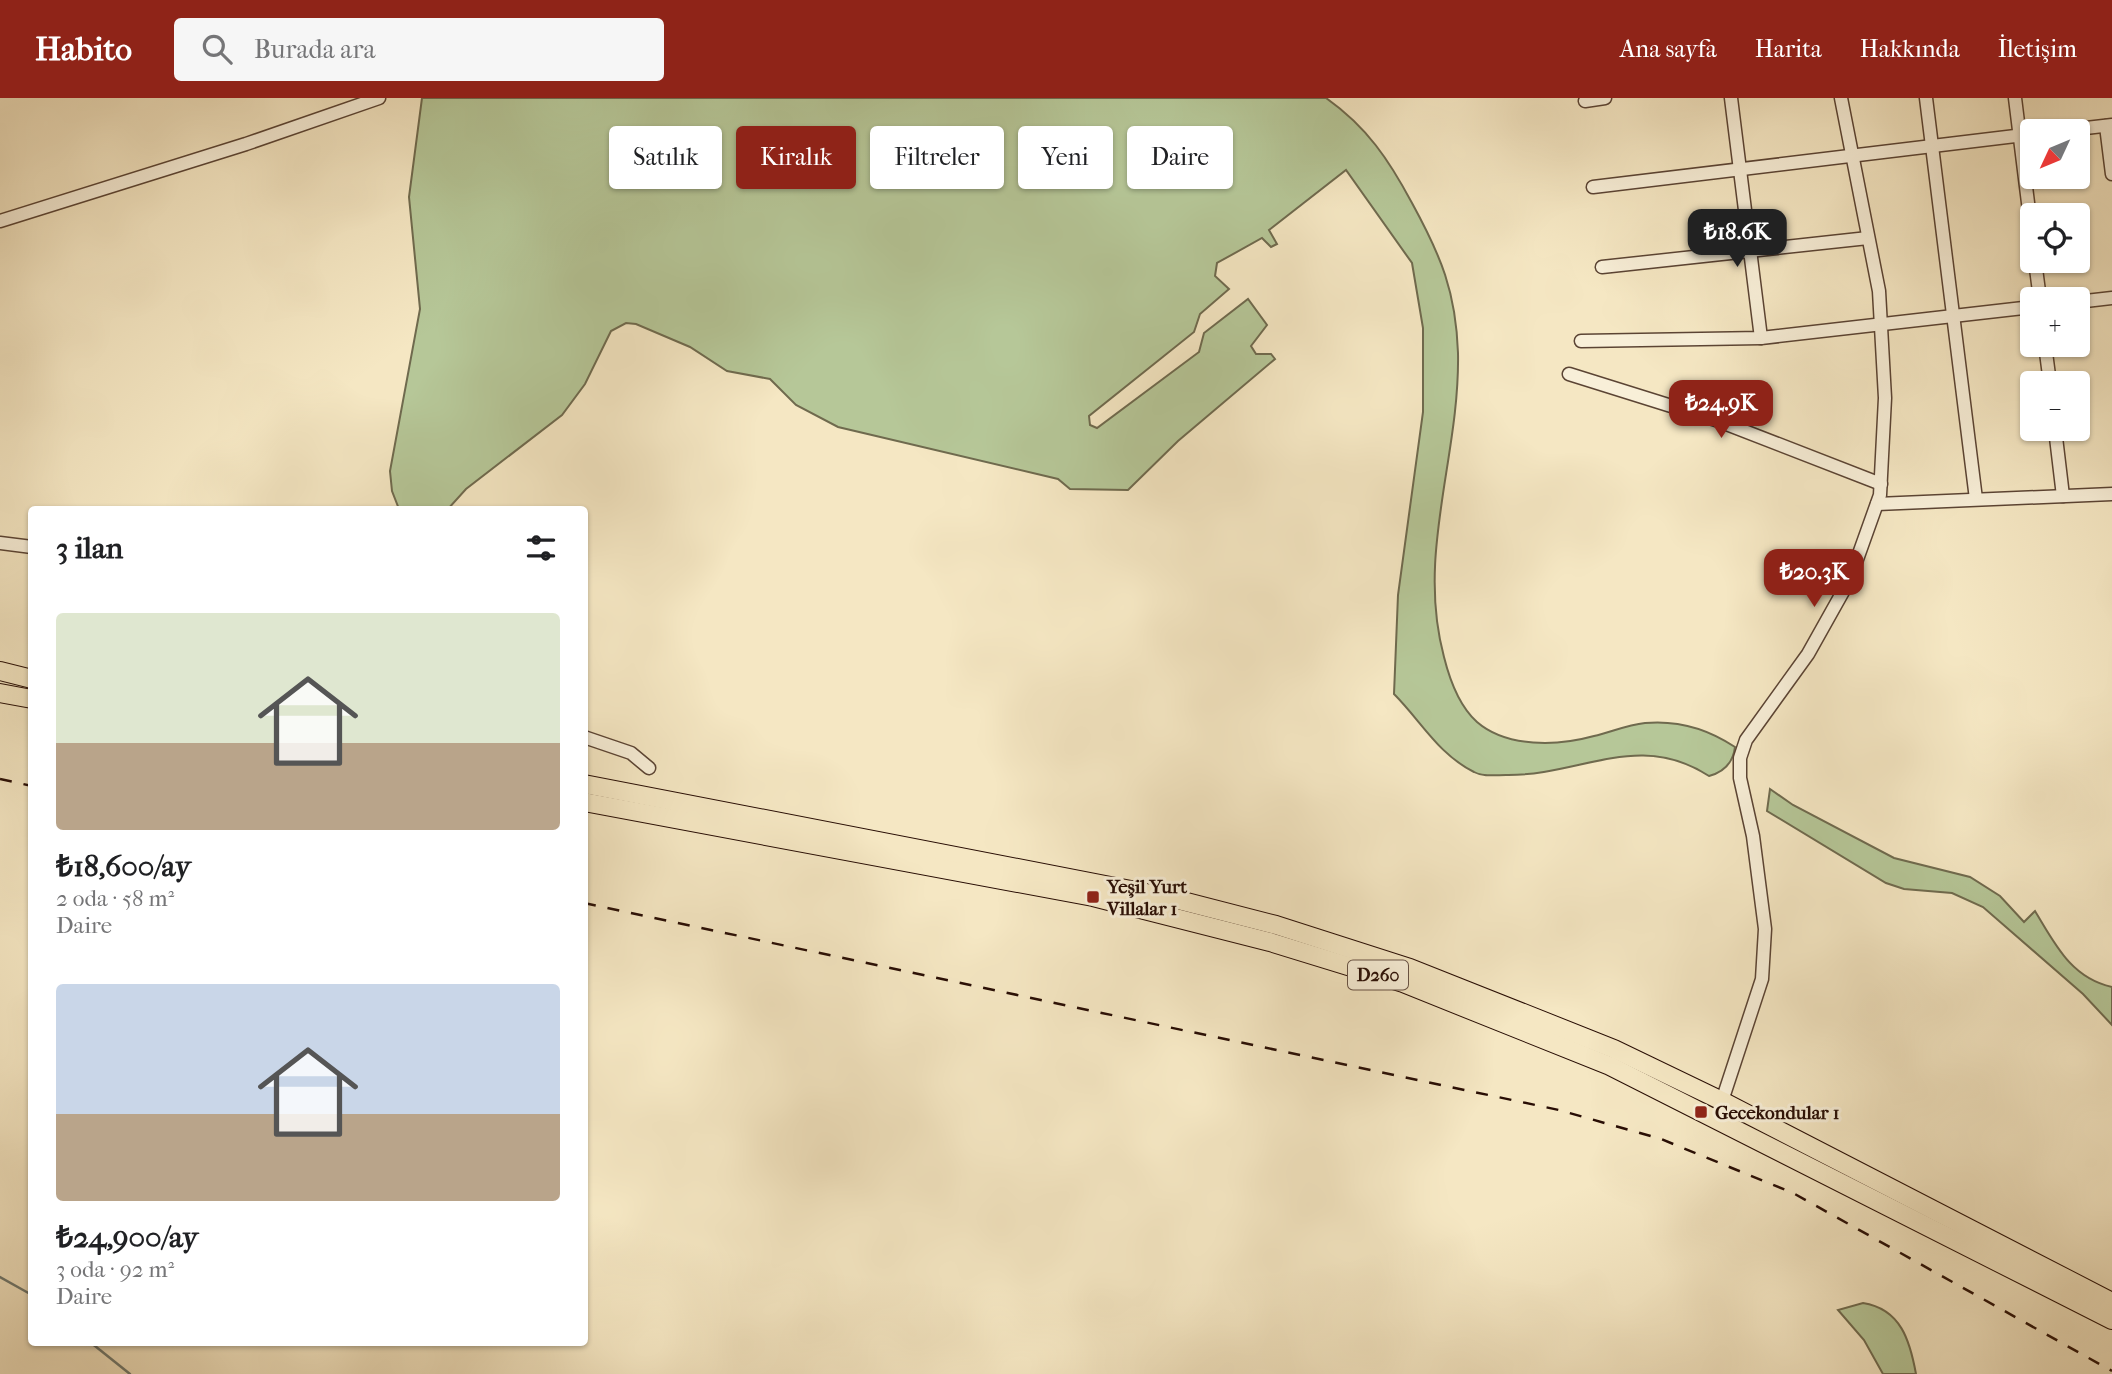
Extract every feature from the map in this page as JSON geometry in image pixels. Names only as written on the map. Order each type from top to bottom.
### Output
[{"type":"highway","points":[[0,671],[28,678]]},
{"type":"highway","points":[[0,693],[28,698]]},
{"type":"highway","name":"D260","points":[[588,784],[1086,879],[1276,925],[1410,968],[1614,1049],[1722,1101],[2112,1302]]},
{"type":"highway","name":"D260","points":[[588,803],[1093,897],[1270,942],[1403,983],[1610,1066],[2112,1320]]},
{"type":"street","points":[[0,220],[246,144],[379,98]]},
{"type":"street","points":[[1585,101],[1605,98]]},
{"type":"street","points":[[1731,98],[1760,338]]},
{"type":"street","points":[[1722,1101],[1762,979],[1765,929],[1753,836],[1740,778],[1740,758],[1746,740],[1808,654],[1850,579],[1881,484],[1885,398],[1879,291],[1850,155],[1841,98]]},
{"type":"street","points":[[1926,98],[1976,499]]},
{"type":"street","points":[[2015,98],[2021,119]]},
{"type":"street","points":[[2090,128],[2109,126],[2112,174]]},
{"type":"street","points":[[1593,187],[1741,167],[2020,136]]},
{"type":"street","points":[[1602,267],[1868,238]]},
{"type":"street","points":[[2090,301],[2112,299]]},
{"type":"street","points":[[1581,341],[1760,338],[2020,308]]},
{"type":"street","points":[[1569,374],[1711,418],[1881,484]]},
{"type":"street","points":[[2056,441],[2063,496]]},
{"type":"street","points":[[1877,503],[2112,494]]},
{"type":"street","points":[[0,543],[28,546]]},
{"type":"street","points":[[588,738],[631,753],[649,768]]},
{"type":"green space","points":[[422,98],[1326,98],[1354,121],[1376,145],[1395,173],[1439,258],[1454,311],[1458,353],[1457,392],[1441,505],[1435,580],[1437,618],[1444,657],[1460,701],[1477,722],[1503,737],[1533,742],[1565,742],[1638,724],[1669,723],[1692,727],[1725,741],[1735,747],[1732,758],[1723,769],[1709,776],[1683,763],[1658,757],[1633,756],[1533,773],[1481,775],[1450,756],[1394,694],[1398,595],[1423,412],[1423,328],[1412,263],[1346,170],[1269,230],[1277,244],[1271,247],[1262,238],[1217,263],[1215,276],[1229,289],[1200,314],[1194,332],[1089,416],[1090,425],[1097,428],[1199,352],[1204,333],[1248,299],[1267,325],[1251,346],[1256,354],[1271,354],[1275,359],[1178,441],[1128,490],[1070,489],[1058,479],[838,427],[796,405],[770,379],[727,371],[690,347],[636,324],[626,323],[611,331],[585,384],[562,415],[466,489],[451,506],[398,506],[392,491],[390,471],[420,309],[409,197]]},
{"type":"green space","points":[[1770,789],[1793,805],[1894,858],[1970,877],[2000,896],[2024,922],[2035,911],[2057,947],[2075,968],[2098,983],[2112,987],[2112,1025],[2083,994],[1983,907],[1952,893],[1904,889],[1886,883],[1767,811]]},
{"type":"green space","points":[[1863,1303],[1876,1306],[1895,1319],[1907,1339],[1916,1374],[1883,1374],[1864,1340],[1838,1310]]},
{"type":"waterway","points":[[0,1277],[28,1293]]},
{"type":"waterway","points":[[95,1346],[130,1374]]},
{"type":"railway","points":[[0,779],[28,785]]},
{"type":"railway","points":[[588,904],[1559,1110],[1661,1139],[1793,1193],[2112,1371]]},
{"type":"place","name":"Yeşil Yurt Villalar 1","points":[[1093,897]]},
{"type":"place","name":"Gecekondular 1","points":[[1701,1112]]}]
